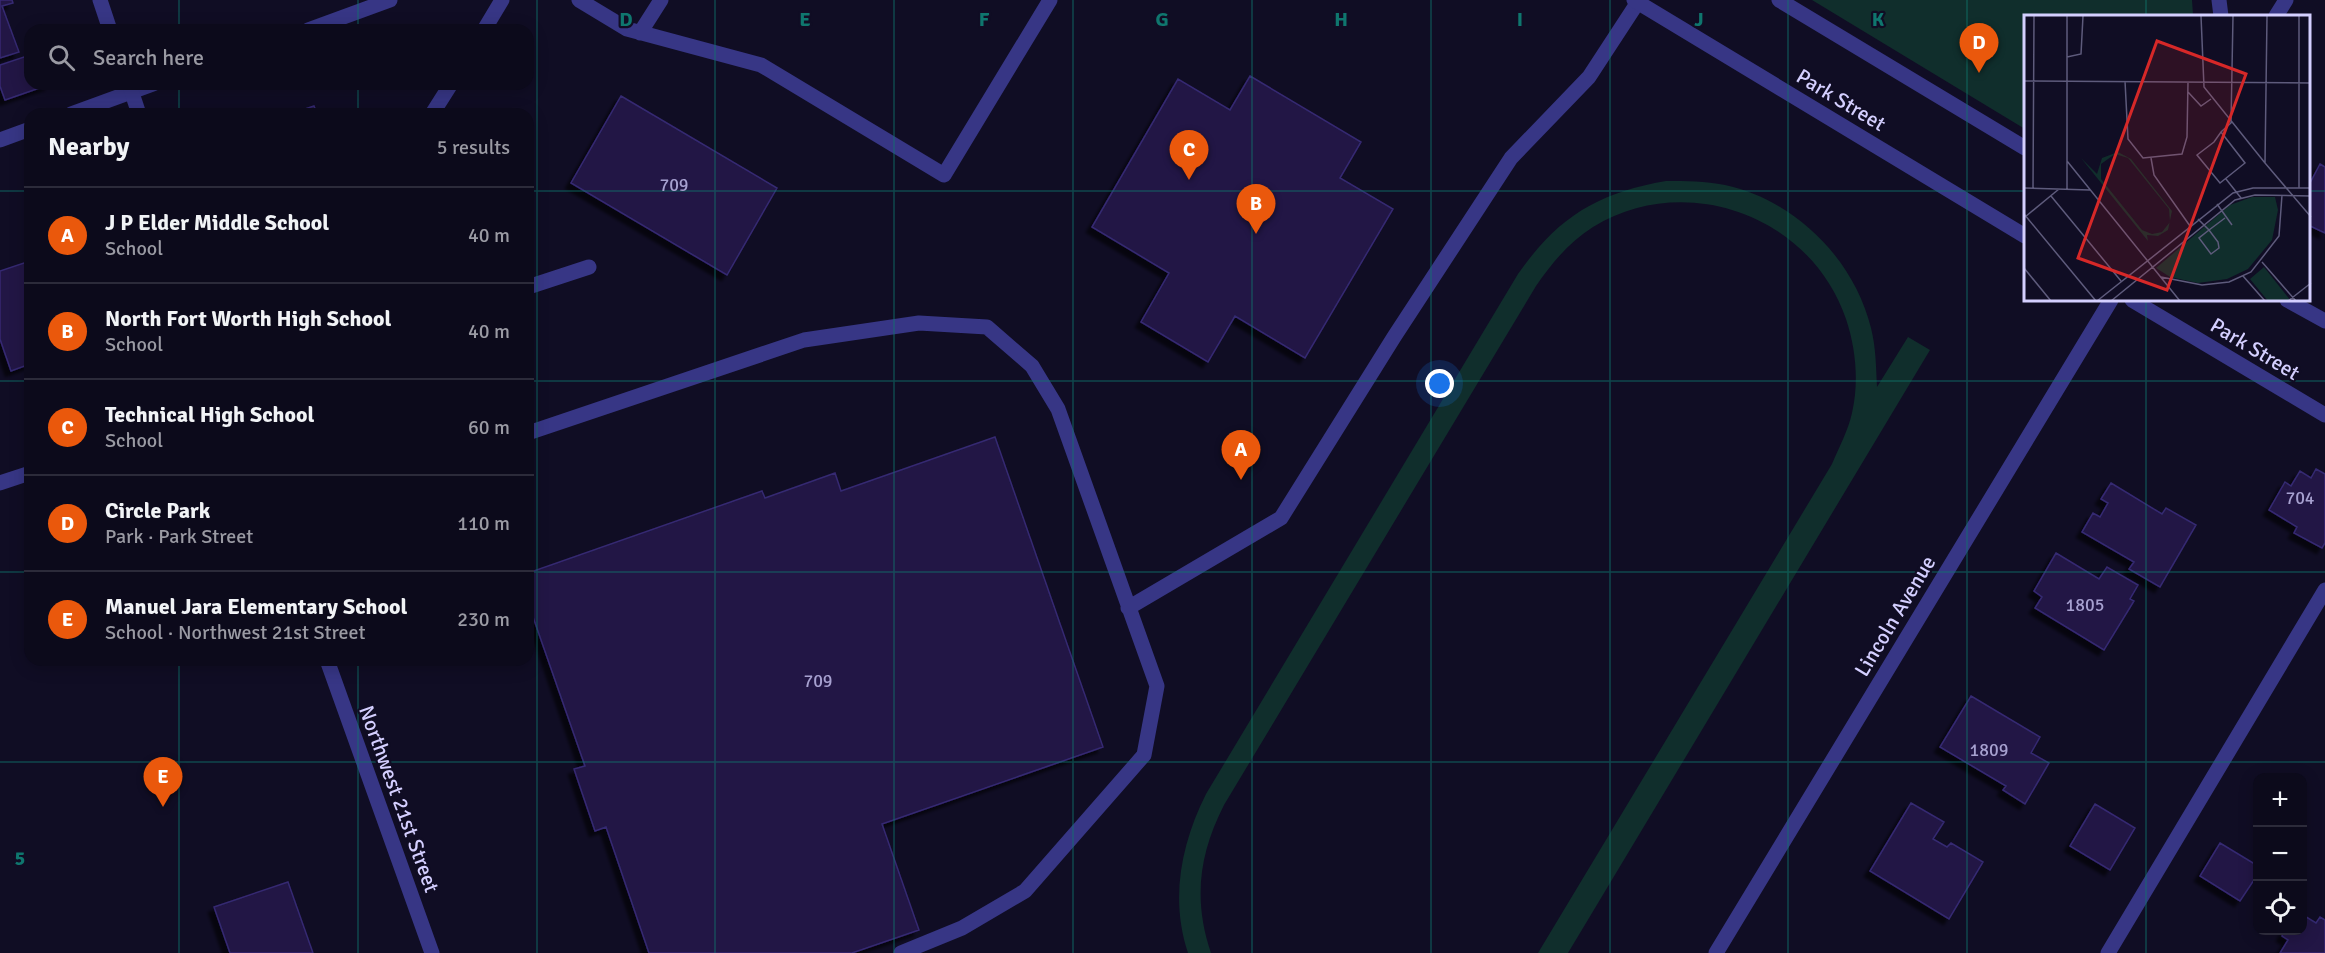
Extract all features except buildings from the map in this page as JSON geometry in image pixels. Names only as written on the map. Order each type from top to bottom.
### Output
[{"type":"street","points":[[100,0],[108,24]]},
{"type":"street","points":[[324,24],[390,0]]},
{"type":"street","points":[[488,24],[502,0]]},
{"type":"street","points":[[579,0],[627,29],[761,65],[944,175],[1050,0]]},
{"type":"street","points":[[640,33],[661,0]]},
{"type":"street","points":[[1779,0],[2024,147]]},
{"type":"street","points":[[2219,0],[2221,15]]},
{"type":"street","points":[[2277,15],[2286,0]]},
{"type":"street","points":[[1128,608],[1281,518],[1394,337],[1512,158],[1589,77],[1636,1]]},
{"type":"street","name":"Park Street","points":[[1636,1],[2024,235]]},
{"type":"street","points":[[85,108],[125,90]]},
{"type":"street","points":[[131,90],[138,108]]},
{"type":"street","points":[[436,108],[447,90]]},
{"type":"street","points":[[0,140],[24,131]]},
{"type":"street","points":[[534,285],[589,267]]},
{"type":"street","name":"Lincoln Avenue","points":[[1716,953],[2110,302]]},
{"type":"street","name":"Park Street","points":[[2135,302],[2325,415]]},
{"type":"street","points":[[2291,302],[2325,321]]},
{"type":"street","points":[[534,431],[804,340],[919,323],[987,327],[1032,366],[1058,409],[1157,686],[1144,755],[1024,891],[962,928],[901,953]]},
{"type":"street","points":[[0,483],[24,475]]},
{"type":"street","points":[[2108,953],[2325,590]]},
{"type":"street","name":"Northwest 21st Street","points":[[329,666],[432,953]]},
{"type":"green space","points":[[1812,0],[2192,0],[2193,15],[2024,15],[2024,128]]},
{"type":"green space","points":[[1666,181],[1718,184],[1751,193],[1775,204],[1818,236],[1836,256],[1863,303],[1874,343],[1877,387],[1908,337],[1930,350],[1568,953],[1538,953],[1832,464],[1852,413],[1856,378],[1852,342],[1846,319],[1829,283],[1805,253],[1775,230],[1741,213],[1705,204],[1667,203],[1629,210],[1593,227],[1576,239],[1548,269],[1536,286],[1224,805],[1209,841],[1201,878],[1202,914],[1211,953],[1188,953],[1180,912],[1181,872],[1190,832],[1206,794],[1518,274],[1548,237],[1581,211],[1619,193]]},
{"type":"place","name":"Circle Park","points":[[1979,73]]},
{"type":"place","name":"Technical High School","points":[[1189,180]]},
{"type":"place","name":"North Fort Worth High School","points":[[1256,234]]},
{"type":"place","name":"J P Elder Middle School","points":[[1241,480]]},
{"type":"place","name":"Manuel Jara Elementary School","points":[[163,807]]}]
